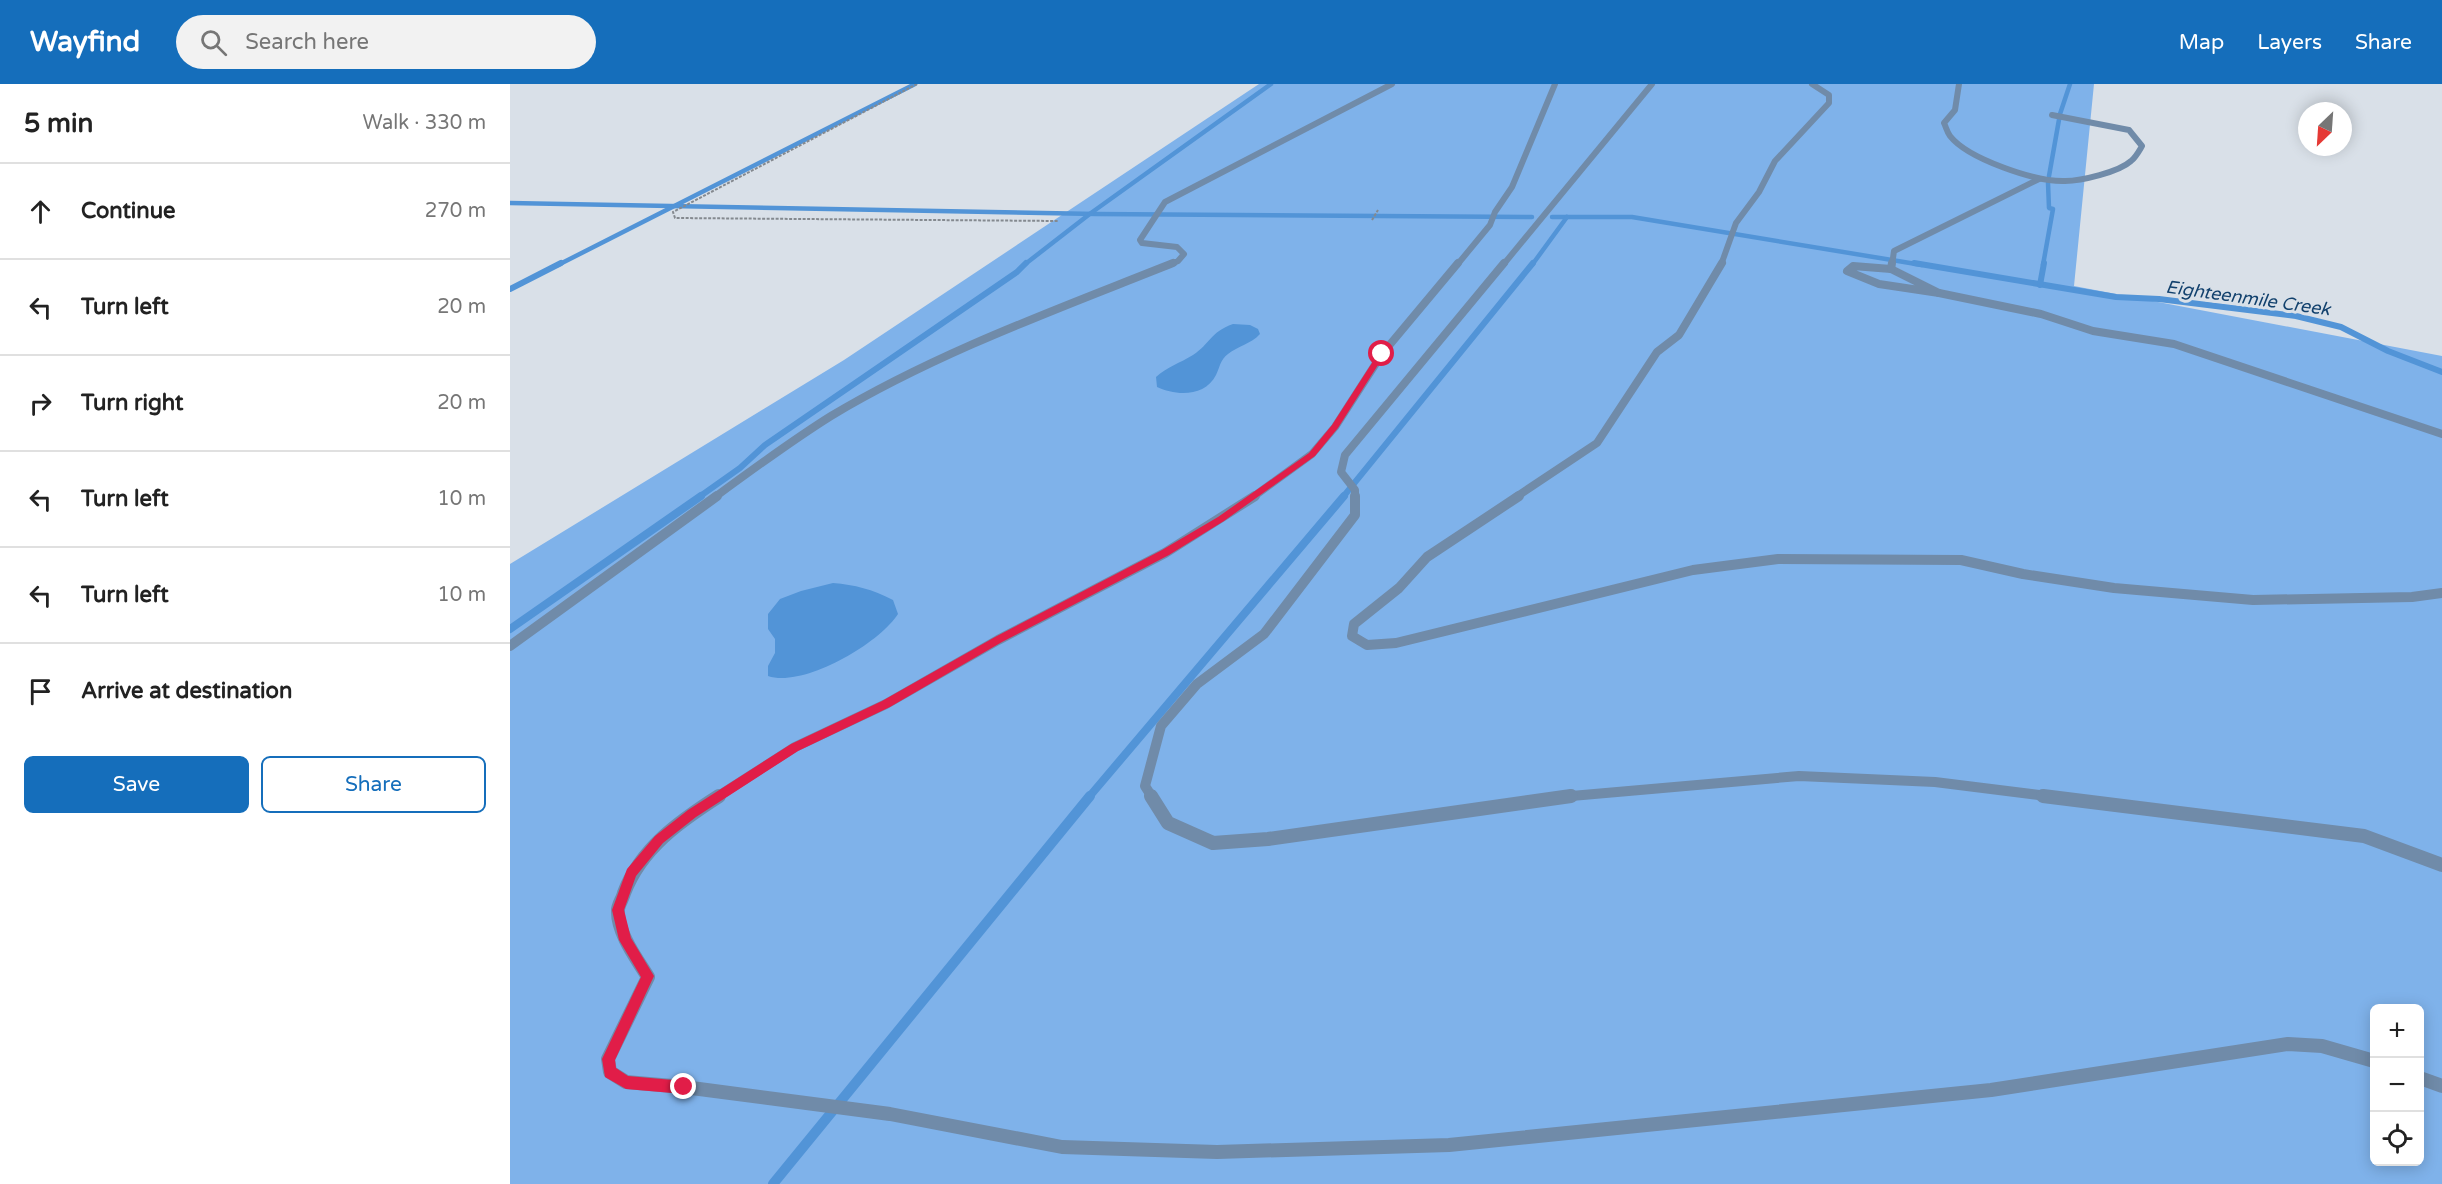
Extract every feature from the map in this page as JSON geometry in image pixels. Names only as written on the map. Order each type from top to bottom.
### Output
[{"type":"lane","points":[[510,646],[760,464],[832,416],[919,370],[1009,329],[1178,261],[1184,254],[1177,247],[1142,243],[1140,240],[1165,202],[1392,84]]},
{"type":"lane","points":[[1555,84],[1514,183],[1493,215],[1490,225],[1382,354],[1335,427],[1312,454],[1290,472],[1221,519],[1166,552],[999,640],[886,704],[795,747],[692,813],[659,840],[632,873],[618,910],[625,940],[648,976],[608,1059],[610,1072],[626,1082],[684,1087],[891,1114],[1062,1147],[1217,1152],[1449,1145],[1991,1090],[2288,1044],[2322,1046],[2370,1060]]},
{"type":"lane","points":[[1652,84],[1345,454],[1341,471],[1355,490],[1355,515],[1264,634],[1197,684],[1161,726],[1145,786],[1168,823],[1213,843],[1268,839],[1588,792],[1799,776],[1935,782],[2364,836],[2442,865]]},
{"type":"lane","points":[[1812,84],[1828,95],[1829,103],[1775,161],[1760,192],[1733,230],[1724,260],[1679,335],[1657,352],[1597,443],[1427,557],[1399,588],[1354,624],[1352,636],[1358,642],[1368,646],[1396,643],[1693,570],[1778,559],[1962,560],[2023,574],[2114,588],[2253,600],[2412,597],[2442,593]]},
{"type":"lane","points":[[1959,84],[1956,110],[1944,123],[1951,137],[1978,154],[2039,178],[2065,181],[2105,171],[2131,161],[2142,146],[2128,130],[2052,116]]},
{"type":"lane","points":[[1891,267],[1894,254],[1902,245],[2039,178]]},
{"type":"lane","points":[[1939,293],[1891,267],[1853,267],[1847,271],[1854,276],[1889,285],[2041,314],[2093,331],[2174,344],[2442,434]]},
{"type":"lane","points":[[2424,1079],[2442,1086]]},
{"type":"path","points":[[917,84],[673,212],[675,218],[1058,221]]},
{"type":"path","points":[[1372,220],[1378,210]]},
{"type":"shaded area","points":[[1259,84],[2094,84],[2074,286],[2442,356],[2442,1184],[510,1184],[510,564],[844,360]]},
{"type":"shaded area","points":[[1233,324],[1250,325],[1258,329],[1260,334],[1225,356],[1216,375],[1205,387],[1190,393],[1181,393],[1157,387],[1156,377],[1199,351],[1215,334]]},
{"type":"shaded area","points":[[833,583],[863,588],[885,596],[893,600],[898,614],[875,638],[839,661],[800,676],[783,678],[768,676],[768,666],[775,653],[775,639],[768,629],[768,614],[780,599]]},
{"type":"waterway","points":[[674,206],[915,84]]},
{"type":"waterway","points":[[1090,214],[1271,84]]},
{"type":"waterway","points":[[2049,176],[2060,114],[2070,84]]},
{"type":"waterway","points":[[2043,265],[2053,209],[2049,208],[2048,183]]},
{"type":"waterway","points":[[510,203],[674,206]]},
{"type":"waterway","points":[[558,265],[674,206]]},
{"type":"waterway","points":[[674,206],[1090,214]]},
{"type":"waterway","points":[[1024,265],[1090,214]]},
{"type":"waterway","points":[[1090,214],[1532,217]]},
{"type":"waterway","points":[[1552,217],[1567,217]]},
{"type":"waterway","points":[[1532,265],[1567,217]]},
{"type":"waterway","points":[[1567,217],[1632,217],[1922,265]]},
{"type":"waterway","points":[[510,289],[561,263]]},
{"type":"waterway","points":[[1343,497],[1533,263]]},
{"type":"waterway","points":[[1914,263],[2040,284]]},
{"type":"waterway","points":[[2040,284],[2044,263]]},
{"type":"waterway","points":[[699,497],[740,468],[765,445],[1024,265]]},
{"type":"waterway","name":"Eighteenmile Creek","points":[[2040,284],[2116,297],[2159,299],[2296,316],[2341,327],[2388,351],[2442,372]]},
{"type":"waterway","points":[[510,629],[701,496]]},
{"type":"waterway","points":[[1089,797],[1344,496]]},
{"type":"waterway","points":[[773,1184],[1090,796]]},
{"type":"route","points":[[684,1087],[626,1082],[610,1072],[608,1059],[648,976],[625,940],[618,910],[632,873],[659,840],[692,813],[795,747],[886,704],[999,640],[1166,552],[1221,519],[1290,472],[1312,454],[1335,427],[1382,354]]}]
